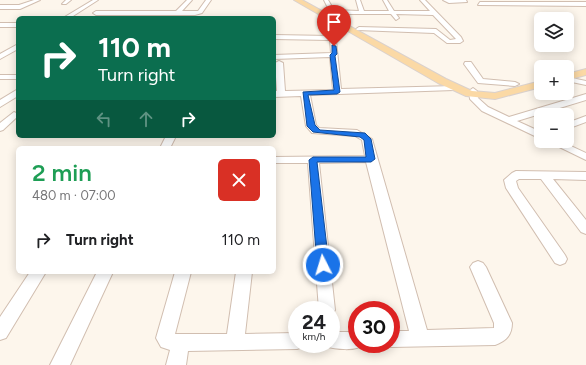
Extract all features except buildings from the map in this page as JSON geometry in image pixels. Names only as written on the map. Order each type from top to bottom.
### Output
[{"type":"main road","points":[[297,0],[454,88],[473,93],[495,96],[534,86]]},
{"type":"main road","points":[[306,0],[330,18],[359,30],[473,93],[488,91],[534,80]]},
{"type":"main road","points":[[574,69],[586,66]]},
{"type":"main road","points":[[574,76],[586,72]]},
{"type":"street","points":[[10,3],[18,0]]},
{"type":"street","points":[[0,7],[20,7],[38,0]]},
{"type":"street","points":[[69,16],[96,0]]},
{"type":"street","points":[[180,15],[190,0]]},
{"type":"street","points":[[96,13],[180,15],[200,12],[209,0]]},
{"type":"street","points":[[326,0],[335,54],[333,55],[337,92]]},
{"type":"street","points":[[358,0],[362,12]]},
{"type":"street","points":[[385,0],[404,30]]},
{"type":"street","points":[[359,30],[438,32],[449,42],[460,41],[459,38],[422,0]]},
{"type":"street","points":[[445,0],[450,2],[465,1],[463,0]]},
{"type":"street","points":[[0,3],[29,3]]},
{"type":"street","points":[[480,4],[586,4]]},
{"type":"street","points":[[330,18],[362,12],[434,13]]},
{"type":"street","points":[[410,13],[414,19]]},
{"type":"street","points":[[324,30],[330,18]]},
{"type":"street","points":[[0,25],[16,26]]},
{"type":"street","points":[[419,25],[423,31]]},
{"type":"street","points":[[276,37],[333,38]]},
{"type":"street","points":[[326,46],[334,46]]},
{"type":"street","points":[[0,48],[16,47]]},
{"type":"street","points":[[0,57],[16,48]]},
{"type":"street","points":[[333,55],[277,60],[278,94],[454,88]]},
{"type":"street","points":[[468,64],[481,81],[515,84]]},
{"type":"street","points":[[0,77],[16,77]]},
{"type":"street","points":[[574,80],[584,84]]},
{"type":"street","points":[[0,104],[16,93]]},
{"type":"street","points":[[305,93],[313,129],[320,132],[362,135],[367,139],[371,159],[420,338]]},
{"type":"street","points":[[473,93],[474,99],[481,106],[534,132]]},
{"type":"street","points":[[509,120],[586,97]]},
{"type":"street","points":[[0,116],[16,115]]},
{"type":"street","points":[[0,128],[16,115]]},
{"type":"street","points":[[574,123],[586,119]]},
{"type":"street","points":[[567,148],[586,157]]},
{"type":"street","points":[[276,160],[371,159]]},
{"type":"street","points":[[313,160],[326,301]]},
{"type":"street","points":[[560,259],[510,184],[510,180],[516,175],[586,176]]},
{"type":"street","points":[[544,175],[586,229]]},
{"type":"street","points":[[400,339],[495,337],[501,335],[503,330],[502,323],[478,266]]},
{"type":"street","points":[[0,332],[37,274]]},
{"type":"street","points":[[60,365],[104,274]]},
{"type":"street","points":[[182,274],[165,338],[167,341],[180,343],[288,341]]},
{"type":"street","points":[[235,342],[244,274]]},
{"type":"street","points":[[176,365],[180,343]]},
{"type":"route","points":[[323,265],[313,160],[371,159],[366,137],[357,133],[320,132],[316,131],[311,126],[305,93],[337,92],[333,55],[335,54],[334,46]]}]
